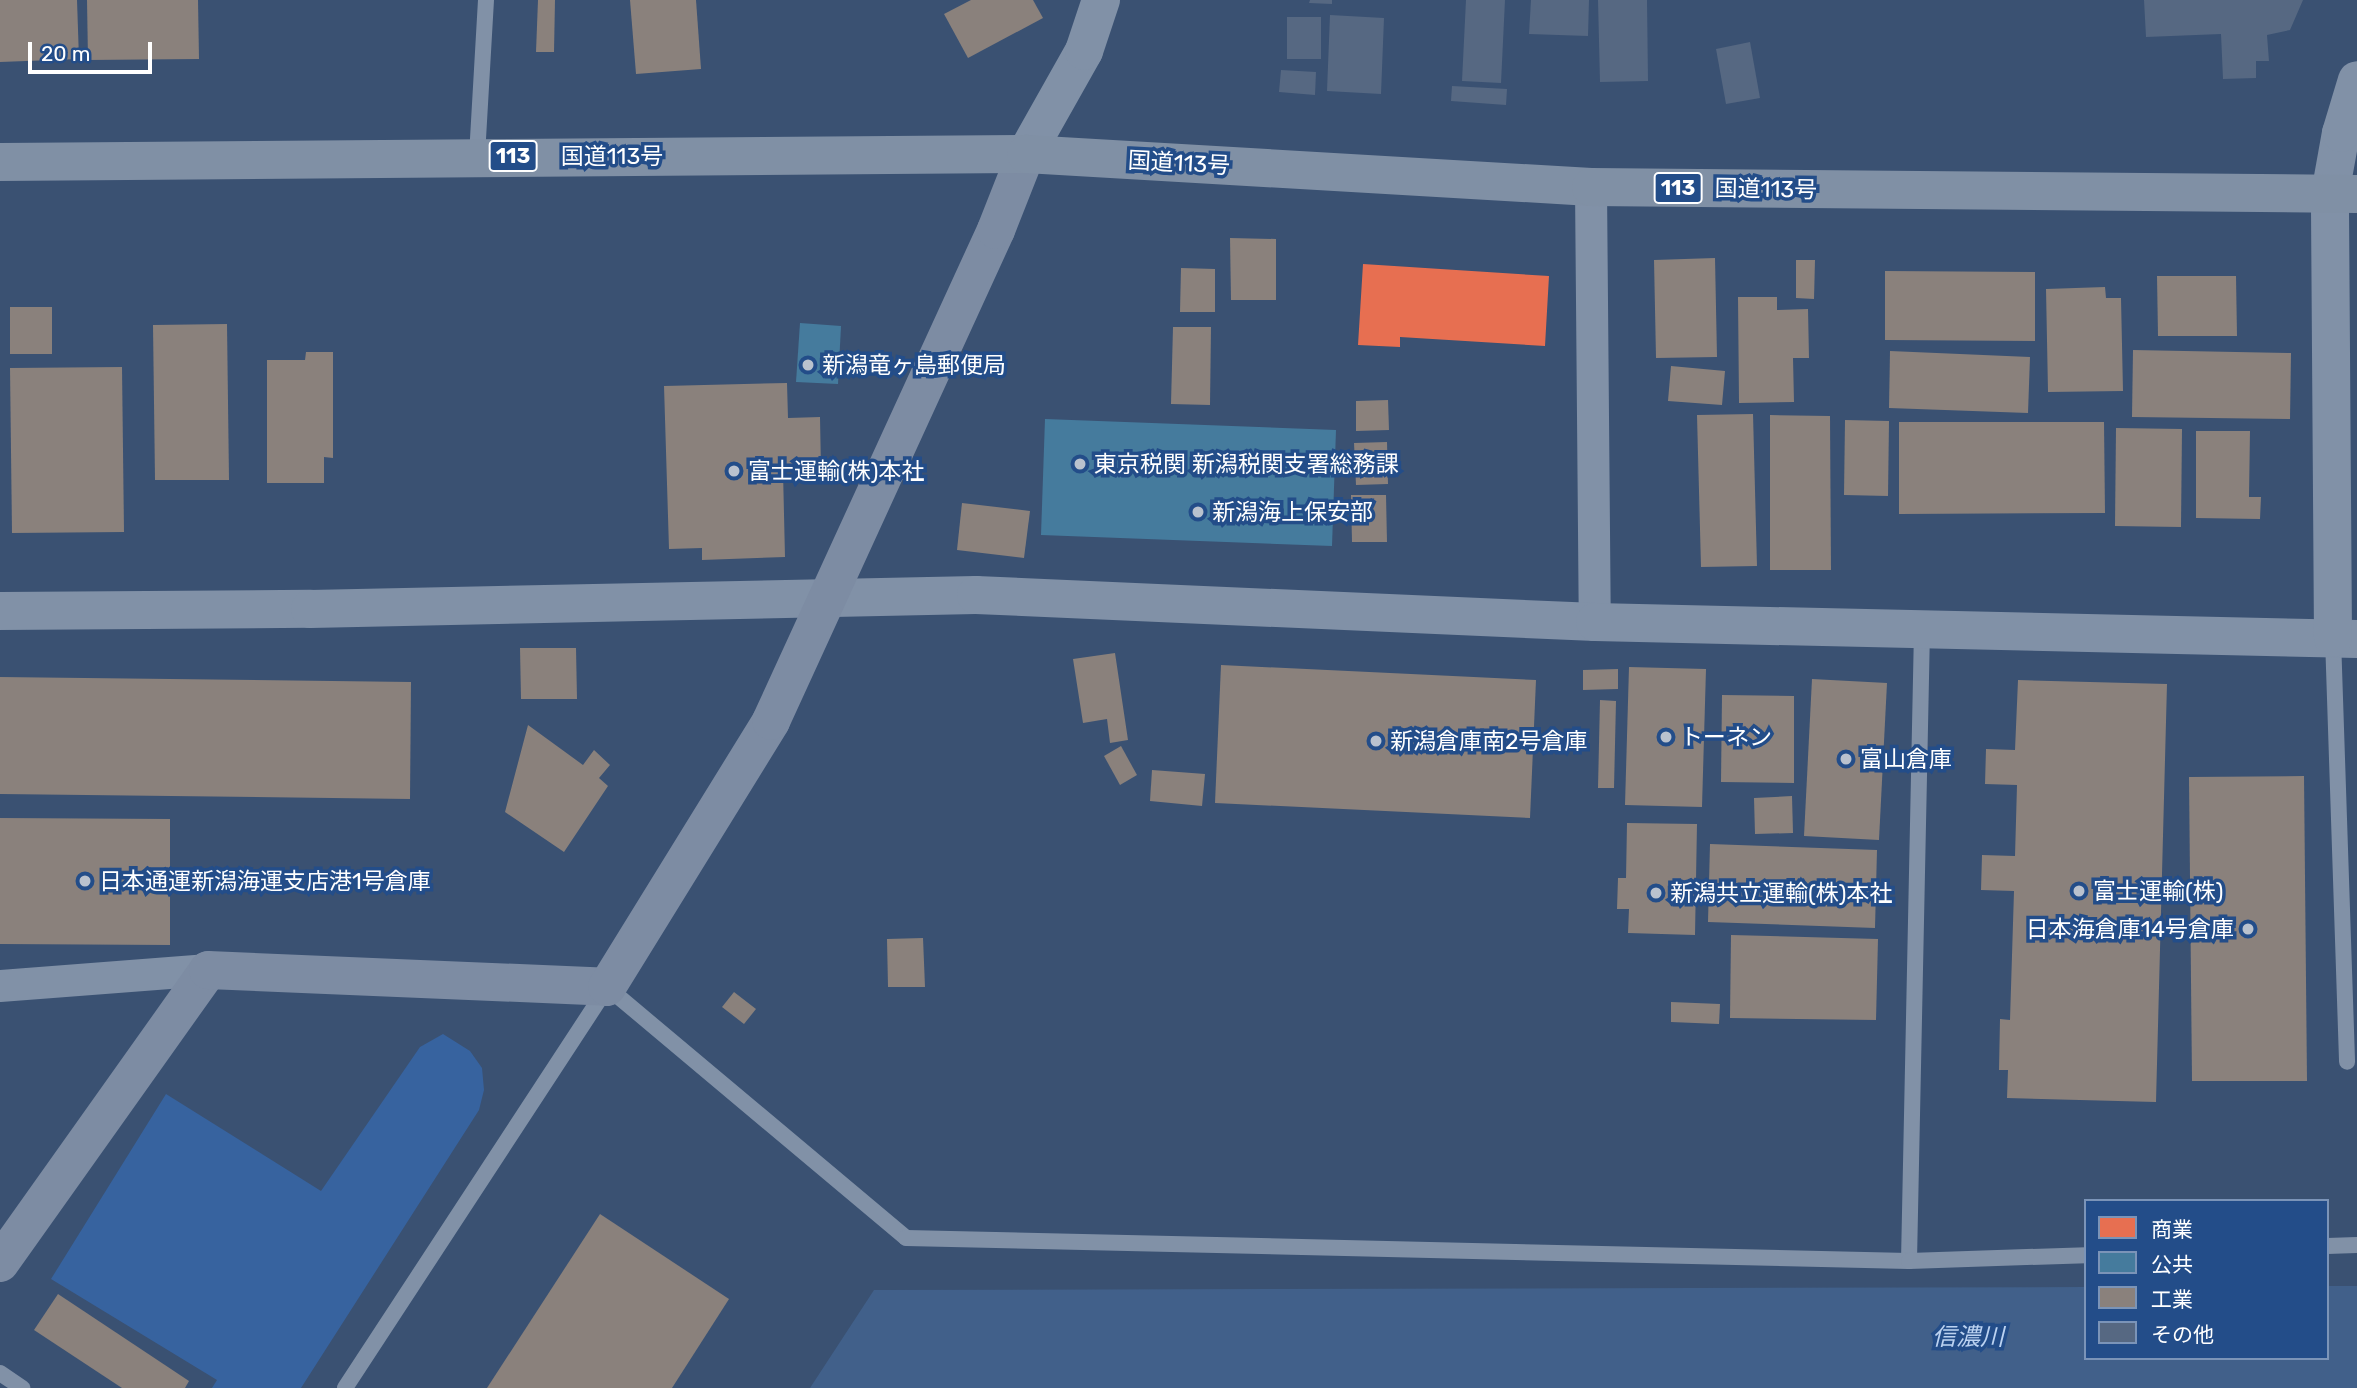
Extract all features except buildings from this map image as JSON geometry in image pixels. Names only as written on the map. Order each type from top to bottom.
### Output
[{"type":"highway","name":"国道113号","points":[[0,162],[477,156],[1026,154],[1591,187],[2344,194]]},
{"type":"main road","points":[[0,1263],[208,970],[607,987],[771,721],[996,230],[1026,154]]},
{"type":"street","points":[[1026,154],[1084,51],[1101,0]]},
{"type":"street","points":[[1084,51],[1129,0]]},
{"type":"street","points":[[0,611],[324,609],[976,595],[1595,622],[1922,632],[2345,639],[2344,194],[2341,133],[2357,80]]},
{"type":"street","points":[[1591,187],[1595,622]]},
{"type":"street","points":[[0,986],[208,970]]},
{"type":"lane","points":[[477,156],[486,0]]},
{"type":"lane","points":[[1909,1261],[1922,632]]},
{"type":"lane","points":[[2345,639],[2347,1062]]},
{"type":"lane","points":[[345,1388],[607,987],[906,1238],[1909,1261],[2084,1255]]},
{"type":"lane","points":[[2329,1246],[2357,1245]]},
{"type":"lane","points":[[0,1373],[22,1388]]},
{"type":"shaded area","points":[[443,1034],[470,1051],[482,1068],[484,1090],[479,1110],[301,1388],[212,1388],[217,1380],[51,1279],[166,1094],[321,1191],[420,1047]]},
{"type":"water","name":"信濃川","points":[[2329,1286],[2357,1286],[2357,1388],[810,1388],[874,1290],[2084,1287],[2084,1360],[2329,1360]]},
{"type":"place","name":"新潟竜ヶ島郵便局","points":[[808,365]]},
{"type":"place","name":"東京税関 新潟税関支署総務課","points":[[1080,464]]},
{"type":"place","name":"富士運輸(株)本社","points":[[734,471]]},
{"type":"place","name":"新潟海上保安部","points":[[1198,512]]},
{"type":"place","name":"トーネン","points":[[1666,737]]},
{"type":"place","name":"新潟倉庫南2号倉庫","points":[[1376,741]]},
{"type":"place","name":"富山倉庫","points":[[1846,759]]},
{"type":"place","name":"日本通運新潟海運支店港1号倉庫","points":[[85,881]]},
{"type":"place","name":"富士運輸(株)","points":[[2079,891]]},
{"type":"place","name":"新潟共立運輸(株)本社","points":[[1656,893]]},
{"type":"place","name":"日本海倉庫14号倉庫","points":[[2248,929]]}]
